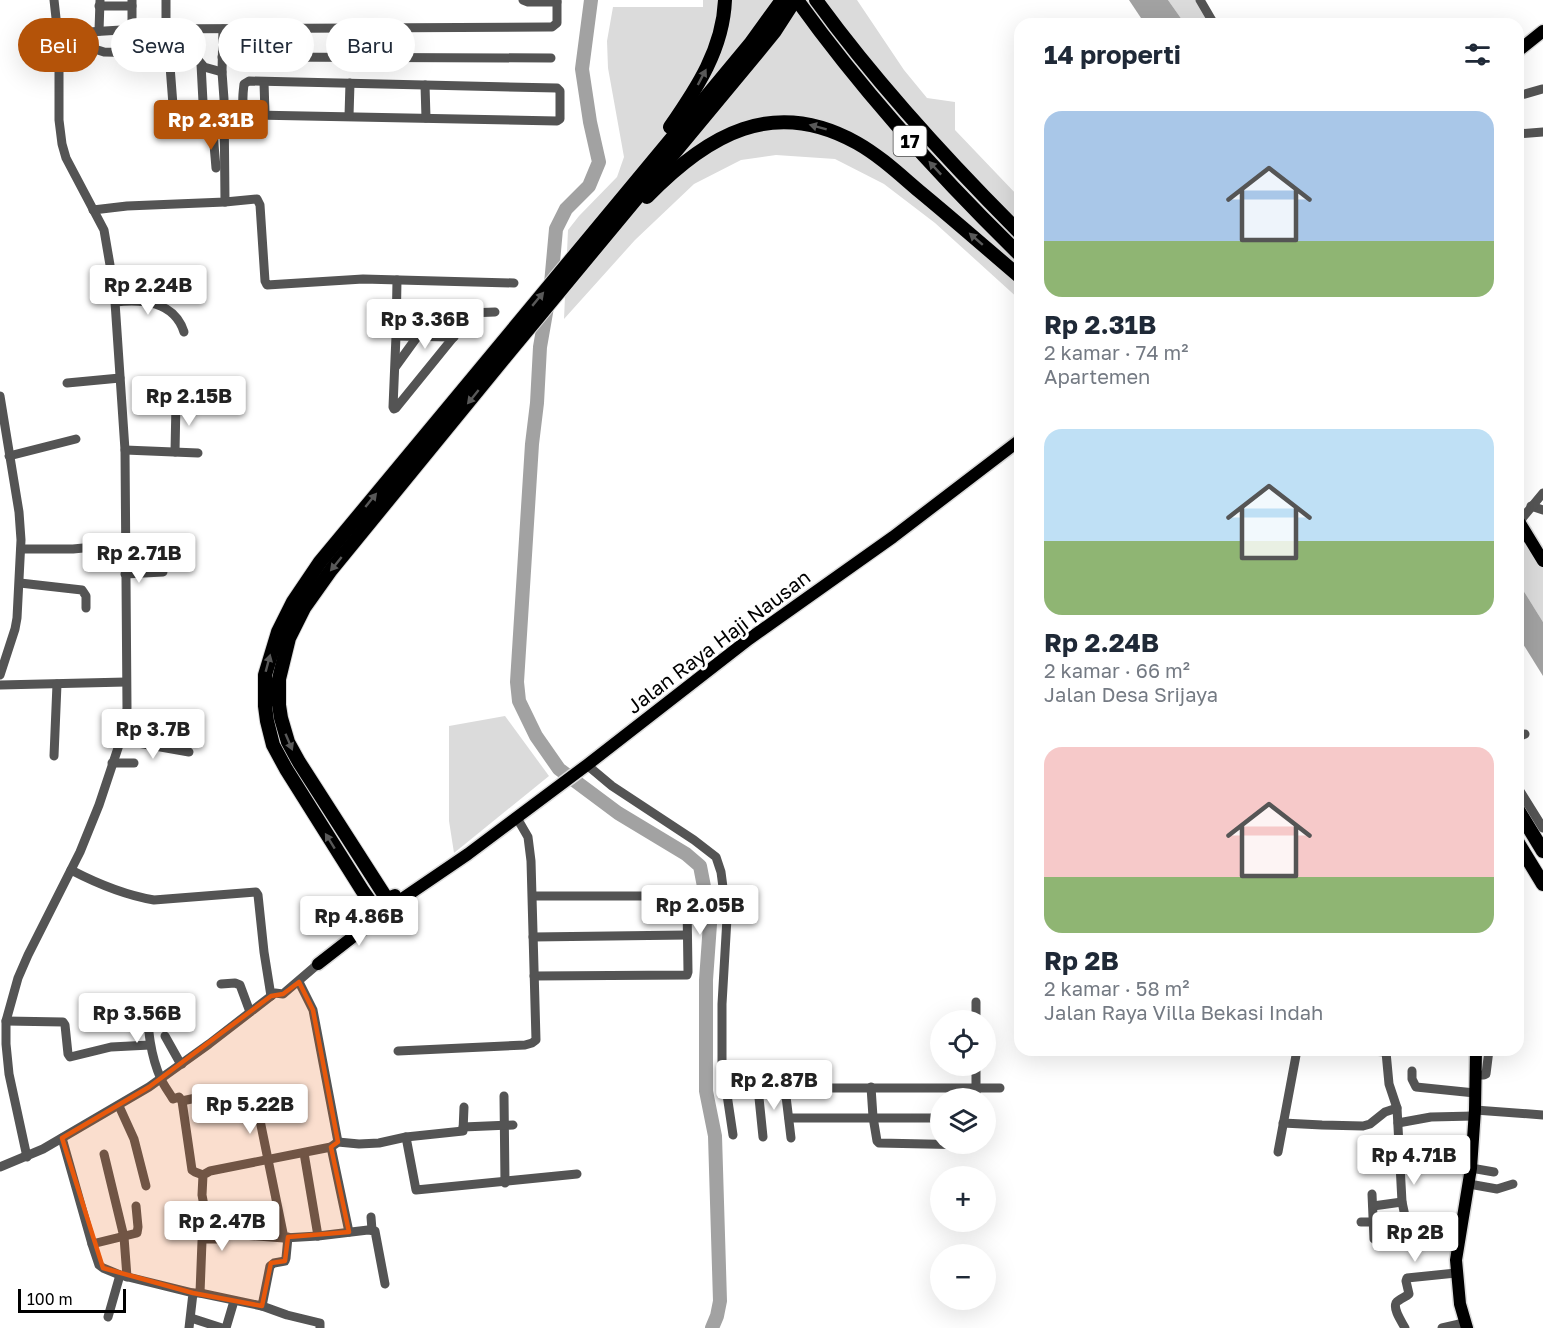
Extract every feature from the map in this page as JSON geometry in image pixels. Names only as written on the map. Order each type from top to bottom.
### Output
[{"type":"highway","points":[[623,196],[702,80],[718,42],[725,0]]},
{"type":"highway","points":[[422,449],[623,196],[750,44],[782,0]]},
{"type":"highway","points":[[383,907],[362,890],[336,851],[279,756],[269,732],[264,689],[278,632],[320,562],[422,449],[593,252],[759,52],[796,0]]},
{"type":"highway","name":"17","points":[[796,0],[915,147],[1014,249]]},
{"type":"highway","name":"17","points":[[816,0],[903,110],[1014,227]]},
{"type":"highway","points":[[824,0],[903,110]]},
{"type":"highway","points":[[593,252],[666,178],[710,144],[749,127],[786,122],[825,128],[872,153],[1014,272]]},
{"type":"highway","points":[[1524,820],[1543,850]]},
{"type":"highway","points":[[1524,853],[1543,884]]},
{"type":"main road","points":[[1524,46],[1543,31]]},
{"type":"main road","name":"Jalan Raya Haji Nausan","points":[[318,964],[383,907],[468,854],[749,639],[892,537],[1014,445]]},
{"type":"main road","points":[[1524,529],[1543,561]]},
{"type":"main road","points":[[1465,1325],[1455,1260],[1471,1168],[1476,1056]]},
{"type":"street","points":[[54,0],[56,18]]},
{"type":"street","points":[[166,0],[166,18]]},
{"type":"street","points":[[415,28],[552,27],[557,23],[557,1],[528,2],[523,0]]},
{"type":"street","points":[[1200,0],[1210,18]]},
{"type":"street","points":[[111,30],[99,31],[100,3],[132,3]]},
{"type":"street","points":[[415,57],[551,58]]},
{"type":"street","points":[[27,1157],[5,1074],[3,1044],[6,1021],[18,978],[71,870],[99,805],[126,719],[125,450],[115,302],[104,230],[66,158],[62,144],[59,120],[59,72]]},
{"type":"street","points":[[170,72],[176,121],[212,121],[216,168]]},
{"type":"street","points":[[201,72],[204,121]]},
{"type":"street","points":[[222,72],[225,202]]},
{"type":"street","points":[[264,82],[265,114]]},
{"type":"street","points":[[264,82],[557,88],[561,91],[560,119],[556,121],[246,114],[243,96],[245,83],[264,82]]},
{"type":"street","points":[[350,83],[350,116]]},
{"type":"street","points":[[425,85],[426,118]]},
{"type":"street","points":[[1524,94],[1542,89]]},
{"type":"street","points":[[224,96],[243,96]]},
{"type":"street","points":[[1524,134],[1543,132]]},
{"type":"street","points":[[93,210],[255,199],[259,201],[267,285],[363,279],[514,283]]},
{"type":"street","points":[[397,280],[393,407],[395,409],[454,337],[469,313]]},
{"type":"street","points":[[115,302],[135,300],[162,306],[176,315],[184,332]]},
{"type":"street","points":[[397,311],[495,312]]},
{"type":"street","points":[[396,336],[454,337]]},
{"type":"street","points":[[395,368],[417,337]]},
{"type":"street","points":[[67,383],[120,378]]},
{"type":"street","points":[[0,396],[19,512],[21,549],[17,624],[0,675]]},
{"type":"street","points":[[175,452],[176,402]]},
{"type":"street","points":[[9,456],[76,438]]},
{"type":"street","points":[[125,450],[198,453]]},
{"type":"street","points":[[1524,515],[1543,493]]},
{"type":"street","points":[[1531,506],[1543,510]]},
{"type":"street","points":[[21,549],[73,549],[125,543]]},
{"type":"street","points":[[125,574],[163,572]]},
{"type":"street","points":[[20,583],[82,590],[86,596],[86,608]]},
{"type":"street","points":[[0,686],[126,682]]},
{"type":"street","points":[[54,756],[57,684]]},
{"type":"street","points":[[121,740],[189,752]]},
{"type":"street","points":[[112,763],[134,763]]},
{"type":"street","points":[[585,766],[716,856],[721,872],[727,918],[722,1004],[722,1061],[733,1135]]},
{"type":"street","points":[[1524,798],[1543,828]]},
{"type":"street","points":[[398,1051],[532,1043],[536,1040],[530,846],[517,818]]},
{"type":"street","points":[[71,870],[119,892],[154,900],[256,892],[271,996]]},
{"type":"street","points":[[533,896],[679,896],[685,899],[687,904],[688,972],[687,975],[534,976]]},
{"type":"street","points":[[533,937],[687,935]]},
{"type":"street","name":"Jalan Raya Haji Nausan","points":[[0,1167],[27,1157],[119,1106],[183,1064],[275,993],[283,994],[299,983],[318,964]]},
{"type":"street","points":[[299,983],[313,1010],[349,1232]]},
{"type":"street","points":[[221,984],[240,985],[250,1012]]},
{"type":"street","points":[[976,1002],[976,1010]]},
{"type":"street","points":[[147,1004],[150,1045],[161,1078],[173,1099],[179,1097],[182,1101],[192,1170],[203,1175]]},
{"type":"street","points":[[6,1021],[62,1022],[65,1026],[70,1057],[111,1047],[150,1045]]},
{"type":"street","points":[[165,1036],[183,1064]]},
{"type":"street","points":[[1278,1152],[1295,1056]]},
{"type":"street","points":[[1388,1056],[1389,1084],[1398,1123],[1402,1202],[1405,1216],[1461,1221]]},
{"type":"street","points":[[1475,1075],[1486,1074],[1488,1056]]},
{"type":"street","points":[[1412,1071],[1412,1079],[1416,1087],[1475,1093]]},
{"type":"street","points":[[726,1090],[871,1087],[930,1090]]},
{"type":"street","points":[[871,1087],[877,1141],[881,1144],[930,1145]]},
{"type":"street","points":[[758,1088],[763,1137]]},
{"type":"street","points":[[785,1088],[791,1138]]},
{"type":"street","points":[[996,1089],[1000,1088]]},
{"type":"street","points":[[182,1101],[205,1095],[213,1101],[255,1096],[286,1238],[285,1261],[270,1266],[262,1306]]},
{"type":"street","points":[[504,1096],[508,1125],[505,1183]]},
{"type":"street","points":[[119,1106],[134,1139],[146,1186]]},
{"type":"street","points":[[203,1175],[210,1171],[334,1145],[379,1143],[406,1137],[463,1131],[464,1107]]},
{"type":"street","points":[[1283,1123],[1363,1126],[1396,1108]]},
{"type":"street","points":[[1398,1123],[1475,1113],[1543,1115]]},
{"type":"street","points":[[789,1118],[930,1118]]},
{"type":"street","points":[[463,1127],[508,1125]]},
{"type":"street","points":[[406,1137],[416,1190],[505,1183],[577,1174]]},
{"type":"street","points":[[62,1138],[92,1244],[99,1265],[103,1268],[124,1276],[262,1306],[286,1315],[320,1323],[320,1328]]},
{"type":"street","points":[[304,1153],[318,1236]]},
{"type":"street","points":[[104,1154],[124,1237],[124,1276],[108,1317]]},
{"type":"street","points":[[1471,1168],[1494,1172]]},
{"type":"street","points":[[203,1175],[202,1195],[205,1211],[234,1209],[238,1216],[238,1231],[242,1235],[286,1238],[372,1230]]},
{"type":"street","points":[[1469,1184],[1497,1189],[1512,1184]]},
{"type":"street","points":[[1372,1194],[1374,1239]]},
{"type":"street","points":[[1373,1206],[1402,1202]]},
{"type":"street","points":[[92,1244],[137,1233],[136,1206]]},
{"type":"street","points":[[220,1210],[222,1236],[218,1239],[202,1241],[190,1323],[224,1328],[234,1301]]},
{"type":"street","points":[[371,1217],[385,1284]]},
{"type":"street","points":[[1361,1222],[1374,1222]]},
{"type":"street","points":[[1405,1328],[1395,1308],[1399,1300],[1408,1296],[1407,1278],[1456,1273]]},
{"type":"street","points":[[1442,1328],[1465,1325]]},
{"type":"highlighted area","points":[[299,982],[313,1010],[338,1142],[331,1147],[349,1232],[288,1237],[285,1261],[271,1263],[262,1306],[193,1293],[103,1268],[62,1138],[149,1087],[271,996],[283,994]]},
{"type":"shaded area","points":[[703,0],[857,0],[904,70],[927,98],[955,102],[955,130],[1014,192],[1014,295],[935,223],[884,184],[835,159],[776,155],[741,160],[694,184],[635,240],[564,319],[568,230],[617,177],[624,157],[608,68],[607,41],[613,7],[703,7]]},
{"type":"shaded area","points":[[1129,0],[1168,0],[1181,18],[1141,18]]},
{"type":"shaded area","points":[[1168,0],[1196,0],[1206,18],[1181,18]]},
{"type":"shaded area","points":[[1524,530],[1543,561],[1543,622],[1524,592]]},
{"type":"shaded area","points":[[1524,592],[1543,622],[1543,676],[1524,646]]},
{"type":"shaded area","points":[[505,716],[549,776],[454,853],[449,821],[449,726]]},
{"type":"waterway","points":[[591,0],[582,69],[599,162],[589,186],[566,209],[556,229],[551,284],[540,347],[517,682],[519,701],[536,736],[559,769],[618,813],[686,854],[700,866],[710,924],[706,980],[706,1091],[715,1136],[720,1301],[712,1328]]}]
